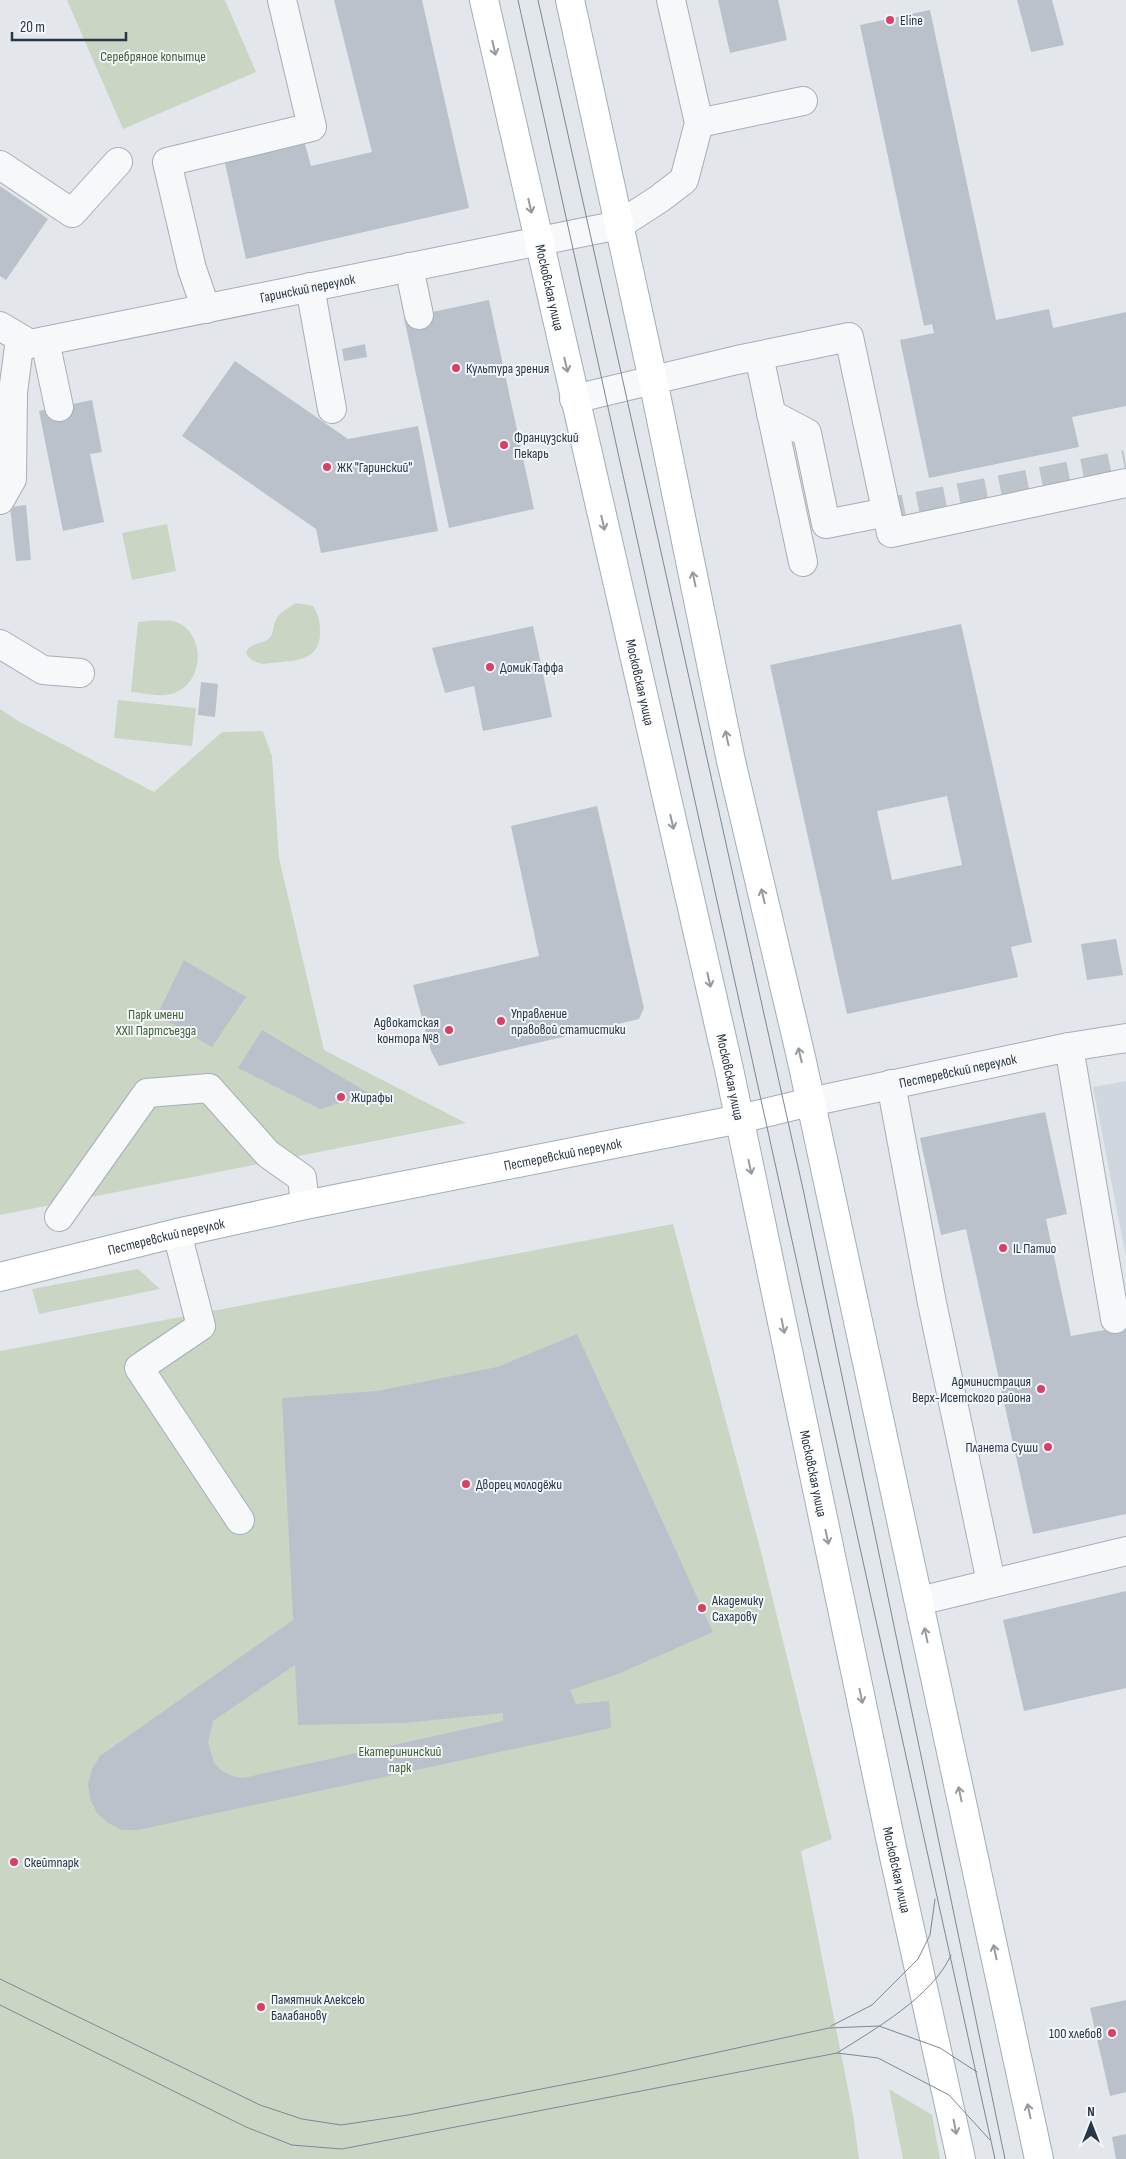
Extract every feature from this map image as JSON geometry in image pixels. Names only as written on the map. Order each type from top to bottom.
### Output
[{"type":"main road","name":"Московская улица","points":[[484,0],[740,1120],[891,1843],[961,2159]]},
{"type":"main road","points":[[570,0],[652,380],[731,761],[810,1102],[1039,2159]]},
{"type":"main road","name":"Пестеревский переулок","points":[[0,1277],[177,1233],[305,1205],[740,1120],[810,1102]]},
{"type":"street","points":[[206,309],[192,269],[167,162],[312,127],[282,0]]},
{"type":"street","points":[[619,225],[684,180],[699,123],[671,0]]},
{"type":"street","points":[[699,123],[803,101]]},
{"type":"street","points":[[0,165],[72,213],[118,162]]},
{"type":"street","name":"Гаринский переулок","points":[[22,336],[206,309],[619,225]]},
{"type":"street","points":[[409,267],[419,315]]},
{"type":"street","points":[[310,287],[332,409]]},
{"type":"street","points":[[22,336],[59,407]]},
{"type":"street","points":[[0,500],[12,480],[13,392],[22,336]]},
{"type":"street","points":[[574,399],[849,336],[891,533],[1126,483]]},
{"type":"street","points":[[759,356],[803,562]]},
{"type":"street","points":[[771,414],[807,433],[826,524],[877,514]]},
{"type":"street","points":[[0,644],[43,670],[80,673]]},
{"type":"street","name":"Пестеревский переулок","points":[[810,1102],[1069,1047],[1126,1038]]},
{"type":"street","points":[[1069,1047],[1115,1319]]},
{"type":"street","points":[[891,1084],[932,1304],[991,1582]]},
{"type":"street","points":[[59,1218],[146,1093],[209,1088],[268,1154],[302,1178],[305,1205]]},
{"type":"street","points":[[177,1233],[201,1326],[139,1368],[240,1520]]},
{"type":"street","points":[[919,1601],[991,1582],[1126,1551]]},
{"type":"shaded area","points":[[1126,1081],[1126,1257],[1093,1087]]},
{"type":"green space","name":"Серебряное копытце","points":[[67,0],[225,0],[256,72],[123,129]]},
{"type":"green space","points":[[167,524],[176,571],[132,580],[122,533]]},
{"type":"green space","points":[[296,603],[313,606],[317,612],[320,632],[319,643],[315,650],[309,656],[292,661],[262,664],[251,659],[246,652],[248,649],[270,638],[278,616]]},
{"type":"green space","points":[[173,621],[185,627],[193,637],[197,648],[198,661],[195,673],[179,691],[166,695],[131,692],[138,622]]},
{"type":"green space","points":[[118,700],[196,708],[192,746],[114,738]]},
{"type":"green space","name":"Парк имени XXII Партсъезда","points":[[0,709],[20,722],[154,792],[222,732],[263,731],[272,756],[279,858],[324,1050],[466,1123],[0,1215]]},
{"type":"green space","name":"Екатерининский парк","points":[[673,1224],[759,1544],[832,1839],[801,1851],[853,2114],[859,2159],[0,2159],[0,1351]]},
{"type":"green space","points":[[138,1269],[160,1289],[39,1314],[32,1289]]},
{"type":"green space","points":[[889,2089],[932,2115],[940,2159],[903,2159]]},
{"type":"building","points":[[334,0],[422,0],[469,208],[246,259],[223,154],[302,133],[311,166],[372,152]]},
{"type":"building","points":[[718,0],[778,0],[787,40],[730,53]]},
{"type":"building","points":[[1017,0],[1052,0],[1064,45],[1031,52]]},
{"type":"building","points":[[930,10],[996,320],[1049,309],[1053,328],[1126,312],[1126,406],[1072,417],[1079,447],[929,478],[900,340],[934,333],[932,324],[924,326],[860,25]]},
{"type":"building","points":[[0,186],[48,219],[6,280],[0,276]]},
{"type":"building","points":[[489,300],[534,509],[449,528],[404,318]]},
{"type":"building","points":[[365,344],[367,357],[344,361],[342,349]]},
{"type":"building","name":"ЖК \"Гаринский\"","points":[[235,361],[348,439],[418,426],[438,531],[321,553],[316,529],[182,436]]},
{"type":"building","points":[[92,400],[102,452],[90,454],[104,522],[63,531],[39,411]]},
{"type":"building","points":[[26,505],[31,560],[16,561],[10,507]]},
{"type":"building","points":[[961,624],[1032,942],[1011,947],[1018,977],[847,1014],[770,665]],"holes":[[[947,796],[962,865],[892,880],[877,811]]]},
{"type":"building","name":"Домик Таффа","points":[[533,626],[552,717],[483,731],[474,686],[445,693],[432,648]]},
{"type":"building","points":[[201,682],[218,684],[215,717],[198,715]]},
{"type":"building","points":[[597,806],[644,1008],[639,1019],[439,1066],[431,1051],[413,985],[539,956],[511,826]]},
{"type":"building","points":[[1116,939],[1123,975],[1087,980],[1081,944]]},
{"type":"building","points":[[184,960],[246,997],[212,1047],[157,1015]]},
{"type":"building","points":[[262,1030],[370,1094],[320,1109],[238,1068]]},
{"type":"building","name":"Администрация Верх-Исетского района","points":[[1045,1112],[1067,1214],[1046,1219],[1071,1336],[1126,1326],[1126,1514],[1033,1534],[966,1229],[941,1235],[920,1138]]},
{"type":"building","name":"Дворец молодёжи","points":[[577,1334],[713,1632],[618,1674],[570,1690],[576,1704],[609,1701],[611,1728],[138,1830],[122,1830],[108,1823],[97,1813],[90,1799],[88,1784],[92,1769],[100,1756],[293,1620],[282,1398],[377,1391],[497,1367]],"holes":[[[295,1665],[298,1725],[404,1723],[503,1713],[503,1721],[243,1778],[232,1776],[222,1771],[214,1763],[208,1742],[213,1721]]]},
{"type":"building","points":[[1126,1591],[1126,1688],[1024,1711],[1003,1620]]},
{"type":"building","points":[[1126,2000],[1126,2092],[1110,2096],[1090,2008]]},
{"type":"building","points":[[1126,2134],[1126,2159],[1116,2159],[1112,2137]]},
{"type":"tunnel","points":[[877,514],[1126,464]]},
{"type":"tram line","points":[[518,0],[995,2159]]},
{"type":"tram line","points":[[538,0],[803,1189],[1005,2159]]},
{"type":"tram line","points":[[831,2026],[872,2005],[918,1959],[930,1935],[935,1899]]},
{"type":"tram line","points":[[837,2053],[885,2022],[917,1998],[931,1984],[951,1955]]},
{"type":"tram line","points":[[0,1979],[260,2105],[302,2119],[341,2125],[408,2115],[613,2075],[829,2028],[879,2026],[940,2048],[977,2072]]},
{"type":"tram line","points":[[0,2005],[246,2127],[292,2145],[342,2149],[837,2053],[878,2058],[949,2095],[990,2140]]},
{"type":"place","name":"Eline","points":[[890,20]]},
{"type":"place","name":"Культура зрения","points":[[456,368]]},
{"type":"place","name":"Французский Пекарь","points":[[504,445]]},
{"type":"place","name":"ЖК \"Гаринский\"","points":[[327,467]]},
{"type":"place","name":"Домик Таффа","points":[[490,667]]},
{"type":"place","name":"Управление правовой статистики","points":[[501,1021]]},
{"type":"place","name":"Адвокатская контора №8","points":[[449,1030]]},
{"type":"place","name":"Жирафы","points":[[341,1097]]},
{"type":"place","name":"IL Патио","points":[[1003,1248]]},
{"type":"place","name":"Администрация Верх-Исетского района","points":[[1041,1389]]},
{"type":"place","name":"Планета Суши","points":[[1048,1447]]},
{"type":"place","name":"Дворец молодёжи","points":[[466,1484]]},
{"type":"place","name":"Академику Сахарову","points":[[702,1608]]},
{"type":"place","name":"Скейтпарк","points":[[14,1862]]},
{"type":"place","name":"Памятник Алексею Балабанову","points":[[261,2007]]},
{"type":"place","name":"100 хлебов","points":[[1112,2033]]}]
